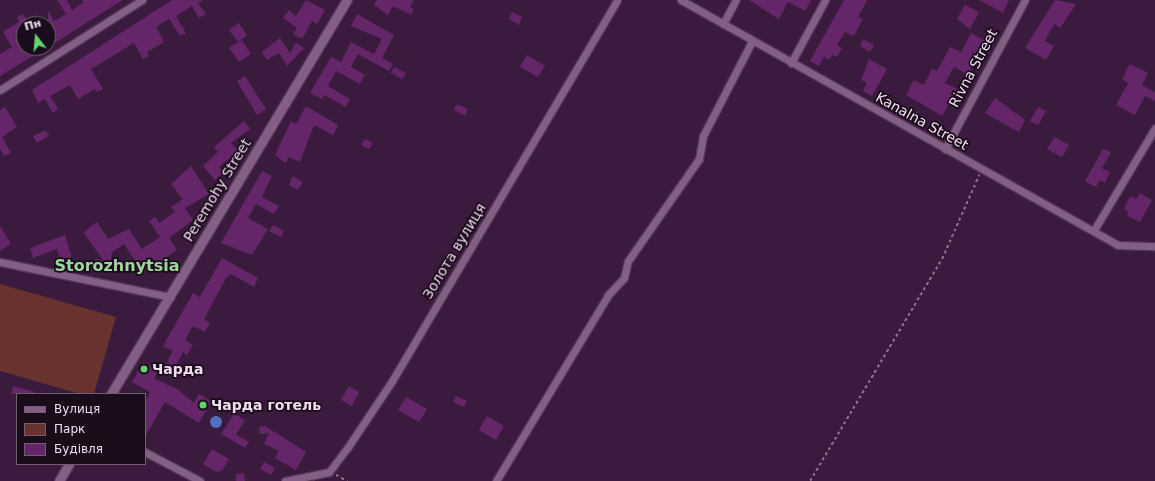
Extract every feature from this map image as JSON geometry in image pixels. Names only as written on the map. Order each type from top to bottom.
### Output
[{"type":"street","points":[[0,90],[142,0]]},
{"type":"street","name":"Peremohy Street","points":[[112,393],[347,0]]},
{"type":"street","name":"Золота вулиця","points":[[329,472],[392,381],[617,0]]},
{"type":"street","name":"Kanalna Street","points":[[681,0],[982,170],[1094,230],[1118,245],[1155,246]]},
{"type":"street","points":[[723,24],[736,0]]},
{"type":"street","points":[[791,63],[825,0]]},
{"type":"street","name":"Rivna Street","points":[[945,149],[1024,0]]},
{"type":"street","points":[[496,481],[608,295],[624,278],[628,261],[699,159],[703,136],[752,41]]},
{"type":"street","points":[[1094,230],[1155,128]]},
{"type":"street","points":[[0,262],[170,297]]},
{"type":"street","points":[[146,453],[200,481]]},
{"type":"street","points":[[59,481],[68,465]]},
{"type":"street","points":[[286,481],[329,472]]},
{"type":"path","points":[[810,481],[942,259],[982,170]]},
{"type":"path","points":[[329,472],[347,481]]},
{"type":"green space","points":[[0,284],[116,317],[94,393],[77,393],[0,371]]},
{"type":"water","points":[[216,416],[220,418],[222,422],[220,426],[216,428],[212,426],[210,422],[212,418]]},
{"type":"building","points":[[57,0],[67,0],[72,10],[83,3],[82,0],[123,0],[56,42],[56,20],[66,14]]},
{"type":"building","points":[[172,0],[203,0],[198,3],[206,14],[199,18],[192,6],[176,16],[186,33],[180,36],[169,19],[156,27],[164,42],[147,52],[149,56],[143,59],[134,43],[91,69],[103,89],[97,92],[95,89],[78,99],[70,85],[50,96],[58,109],[53,113],[45,99],[38,103],[32,90]]},
{"type":"building","points":[[306,0],[325,10],[317,24],[312,21],[302,39],[293,34],[297,28],[283,18],[289,10],[296,16]]},
{"type":"building","points":[[377,0],[414,0],[410,7],[414,9],[411,15],[393,6],[388,15],[374,5]]},
{"type":"building","points":[[749,0],[811,0],[805,11],[788,2],[779,19]]},
{"type":"building","points":[[844,0],[867,0],[858,17],[863,19],[854,36],[845,32],[837,45],[842,48],[837,57],[832,55],[829,60],[824,57],[819,66],[810,61]]},
{"type":"building","points":[[979,0],[1009,0],[1003,13]]},
{"type":"building","points":[[1055,0],[1076,4],[1060,28],[1054,24],[1045,41],[1054,46],[1046,60],[1025,48]]},
{"type":"building","points":[[965,5],[979,12],[970,29],[957,19]]},
{"type":"building","points":[[512,12],[522,17],[519,25],[509,19]]},
{"type":"building","points":[[357,14],[394,35],[382,58],[393,64],[389,71],[358,54],[351,67],[365,75],[360,84],[336,71],[328,86],[350,99],[346,107],[324,95],[322,99],[310,93],[331,57],[341,62],[351,42],[374,54],[382,39],[351,26]]},
{"type":"building","points":[[239,23],[247,35],[238,42],[229,30]]},
{"type":"building","points":[[16,24],[16,56],[33,56],[0,76],[0,54],[12,47],[3,32]]},
{"type":"building","points":[[971,33],[985,41],[968,75],[954,67],[945,83],[957,89],[942,116],[906,95],[914,80],[924,85],[932,69],[937,71],[950,47],[961,52]]},
{"type":"building","points":[[280,38],[290,53],[296,43],[304,48],[287,66],[279,53],[267,60],[262,52]]},
{"type":"building","points":[[863,39],[874,45],[870,52],[860,46]]},
{"type":"building","points":[[242,40],[251,54],[239,62],[229,48]]},
{"type":"building","points":[[527,55],[545,66],[538,77],[520,67]]},
{"type":"building","points":[[869,59],[887,69],[872,96],[863,91],[867,83],[861,80]]},
{"type":"building","points":[[1130,64],[1148,73],[1142,85],[1155,92],[1155,101],[1145,96],[1135,115],[1116,105],[1128,83],[1122,79]]},
{"type":"building","points":[[394,67],[406,73],[402,79],[391,73]]},
{"type":"building","points":[[245,76],[266,109],[257,115],[237,81]]},
{"type":"building","points":[[995,98],[1025,120],[1019,132],[985,113]]},
{"type":"building","points":[[457,104],[468,109],[465,116],[454,110]]},
{"type":"building","points":[[306,106],[338,125],[333,135],[314,125],[300,162],[289,157],[286,163],[275,155],[291,121],[296,124]]},
{"type":"building","points":[[5,107],[17,127],[2,137],[11,153],[4,156],[0,149],[0,110]]},
{"type":"building","points":[[1038,107],[1046,111],[1038,125],[1030,121]]},
{"type":"building","points":[[244,121],[250,129],[231,143],[238,151],[219,167],[224,172],[215,180],[203,166],[218,152],[214,147]]},
{"type":"building","points":[[45,130],[49,136],[37,143],[33,136]]},
{"type":"building","points":[[1054,137],[1069,145],[1062,157],[1047,149]]},
{"type":"building","points":[[365,139],[373,143],[369,149],[361,145]]},
{"type":"building","points":[[1103,149],[1111,152],[1102,168],[1110,172],[1105,183],[1100,180],[1096,187],[1085,181]]},
{"type":"building","points":[[191,166],[209,194],[185,208],[193,220],[169,238],[177,250],[167,257],[170,263],[160,269],[153,258],[139,267],[124,244],[112,252],[110,271],[94,270],[95,259],[103,260],[84,233],[97,222],[108,239],[129,229],[142,249],[160,237],[149,221],[155,217],[159,223],[175,212],[171,207],[183,199],[171,184]]},
{"type":"building","points":[[262,171],[272,176],[262,197],[279,206],[274,214],[256,204],[248,218],[268,229],[252,255],[221,243]]},
{"type":"building","points":[[293,176],[303,182],[298,190],[289,185]]},
{"type":"building","points":[[1140,193],[1152,200],[1140,222],[1127,216],[1129,212],[1124,209],[1130,196],[1136,199]]},
{"type":"building","points":[[273,225],[284,231],[281,237],[269,231]]},
{"type":"building","points":[[0,226],[11,244],[0,251]]},
{"type":"building","points":[[65,235],[72,259],[61,262],[57,249],[33,258],[30,248]]},
{"type":"building","points":[[222,258],[258,278],[254,287],[231,274],[226,278],[204,319],[210,323],[205,332],[193,326],[185,340],[193,345],[187,355],[183,352],[173,371],[165,366],[173,351],[163,346],[193,293],[200,297]]},
{"type":"building","points":[[143,362],[157,370],[155,379],[177,389],[194,403],[199,394],[211,401],[199,423],[165,402],[146,435],[146,401],[150,392],[132,382]]},
{"type":"building","points":[[13,386],[35,392],[34,393],[11,394]]},
{"type":"building","points":[[349,386],[359,392],[352,406],[341,400]]},
{"type":"building","points":[[456,396],[467,401],[464,407],[453,402]]},
{"type":"building","points":[[406,397],[427,409],[419,422],[398,410]]},
{"type":"building","points":[[234,414],[245,420],[236,435],[249,442],[245,448],[221,434]]},
{"type":"building","points":[[487,416],[504,426],[496,440],[479,430]]},
{"type":"building","points":[[265,426],[306,452],[296,470],[275,458],[279,451],[264,444],[269,433],[260,434],[259,427]]},
{"type":"building","points":[[212,449],[229,459],[222,471],[216,472],[203,464]]},
{"type":"building","points":[[264,462],[275,468],[271,475],[260,469]]},
{"type":"building","points":[[244,473],[245,481],[236,481],[236,474]]},
{"type":"place","name":"Чарда","points":[[144,369]]},
{"type":"place","name":"Чарда готель","points":[[203,405]]},
{"type":"district","name":"Storozhnytsia","points":[[117,266]]}]
